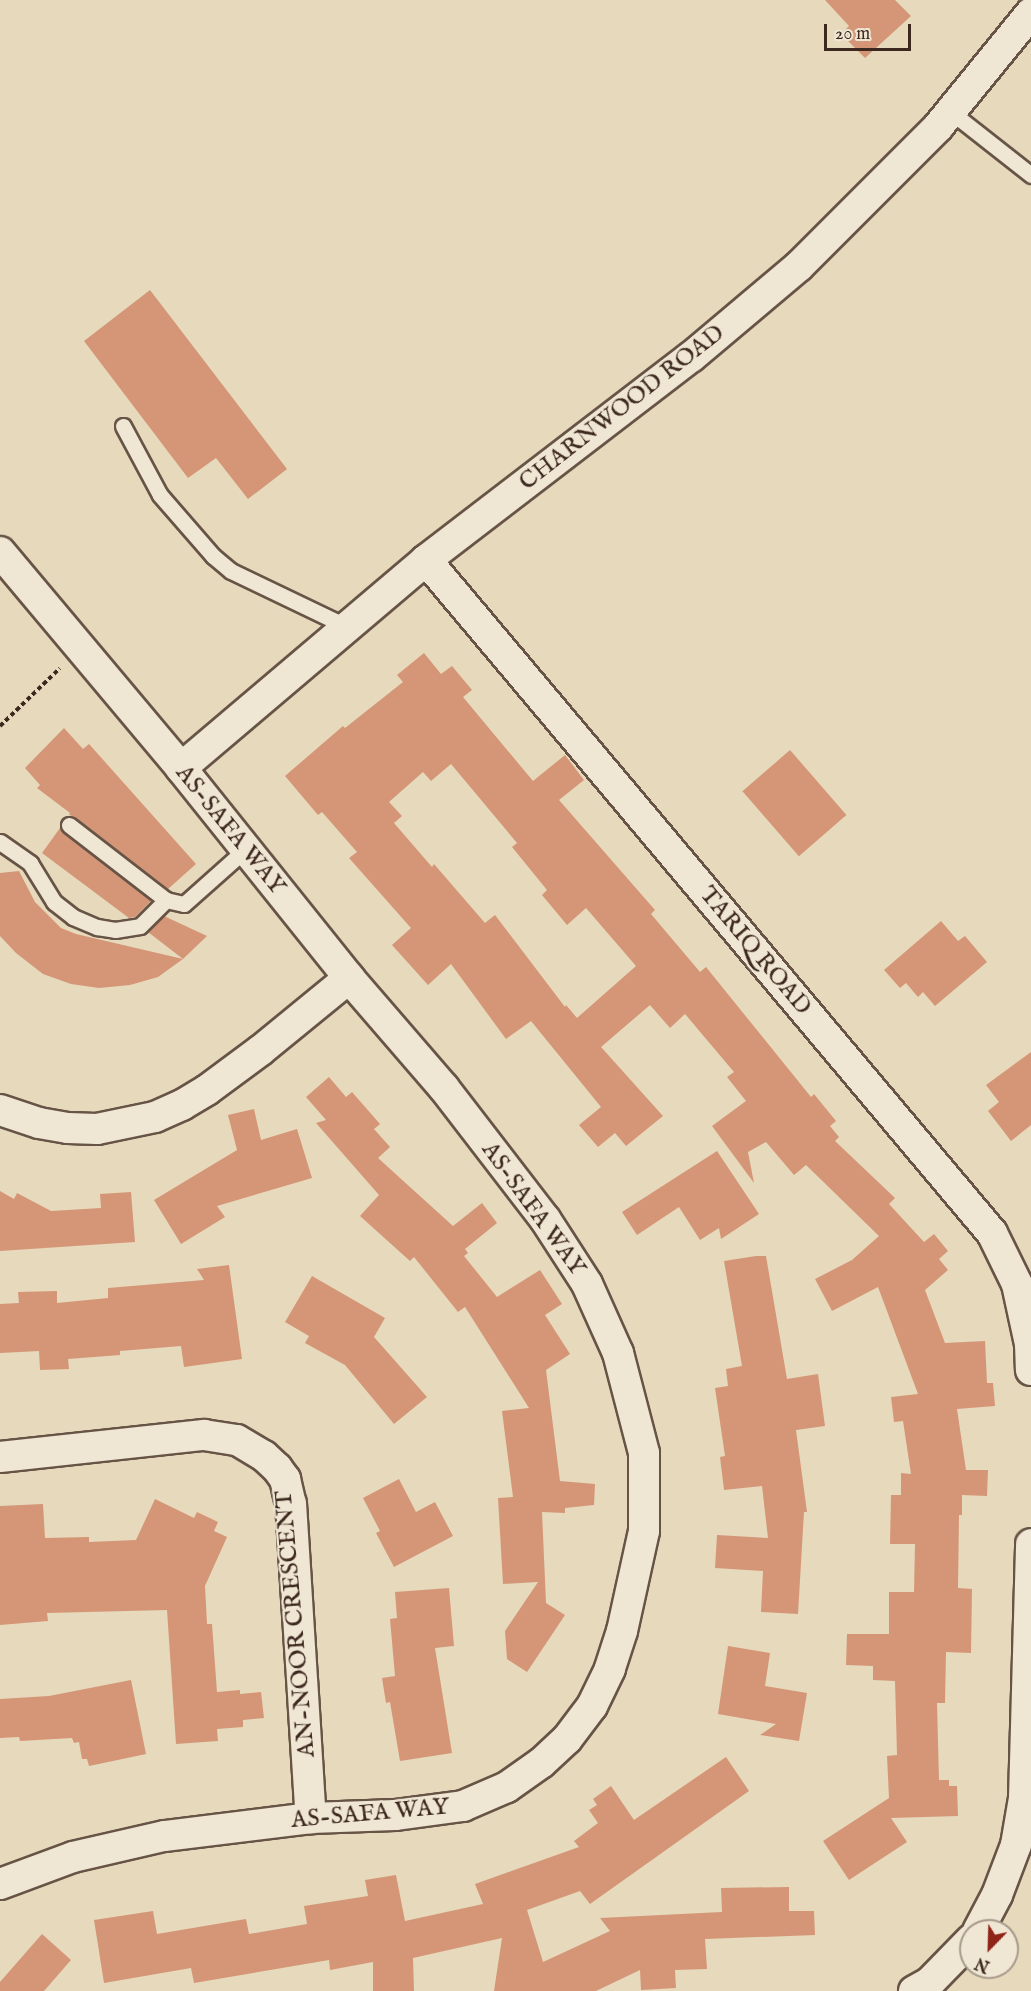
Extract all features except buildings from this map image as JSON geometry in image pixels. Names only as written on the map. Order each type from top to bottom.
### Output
[{"type":"street","name":"CHARNWOOD ROAD","points":[[182,768],[426,560],[691,357],[799,266],[951,112],[1031,14]]},
{"type":"street","name":"AS-SAFA WAY","points":[[0,552],[182,768],[348,978],[444,1088],[538,1209],[587,1284],[618,1353],[633,1403],[644,1453],[644,1532],[622,1630],[610,1669],[592,1706],[567,1740],[541,1763],[507,1787],[463,1806],[394,1815],[311,1818],[164,1836],[73,1857],[0,1884]]},
{"type":"street","name":"TARIQ ROAD","points":[[426,560],[992,1233],[1017,1284],[1030,1344],[1031,1370]]},
{"type":"street","points":[[0,1110],[39,1123],[68,1128],[97,1129],[155,1117],[182,1106],[207,1090],[261,1050],[348,978]]},
{"type":"street","name":"AN-NOOR CRESCENT","points":[[0,1456],[204,1435],[237,1440],[264,1456],[277,1468],[285,1479],[291,1504],[311,1818]]},
{"type":"street","points":[[984,1919],[997,1895],[1017,1845],[1024,1798],[1031,1544]]},
{"type":"street","points":[[914,1991],[930,1982],[959,1952]]},
{"type":"lane","points":[[951,112],[1031,175]]},
{"type":"lane","points":[[123,426],[160,495],[213,556],[231,571],[348,627]]},
{"type":"lane","points":[[69,825],[166,900],[184,904],[247,848]]},
{"type":"lane","points":[[0,842],[30,863],[54,902],[73,917],[97,927],[115,930],[140,926],[166,900]]},
{"type":"path","points":[[0,726],[81,648]]}]
